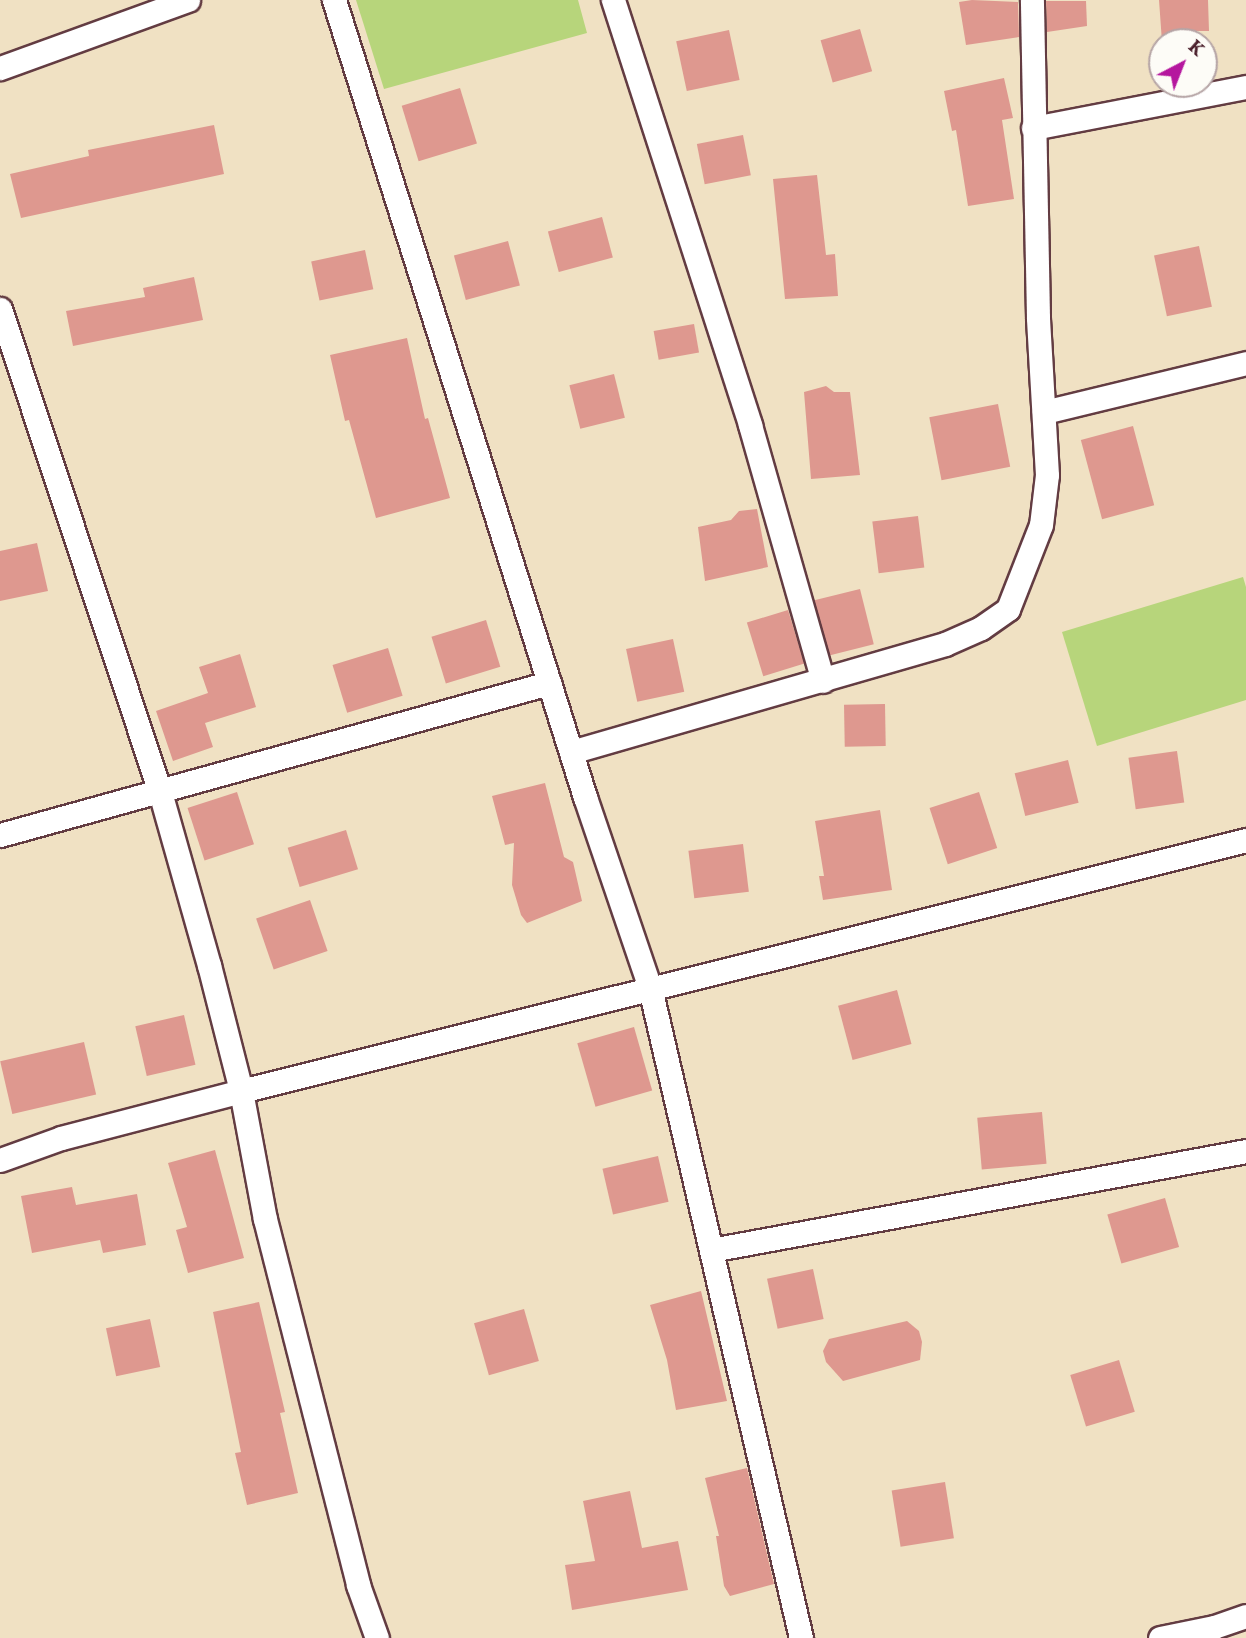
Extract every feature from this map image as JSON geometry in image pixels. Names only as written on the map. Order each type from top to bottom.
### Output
[{"type":"street","points":[[0,68],[188,0]]},
{"type":"street","points":[[334,0],[571,752],[650,988],[801,1638]]},
{"type":"street","points":[[613,0],[750,425],[823,681]]},
{"type":"street","points":[[571,752],[945,644],[981,628],[1008,609],[1041,525],[1047,475],[1038,317],[1032,0]]},
{"type":"street","points":[[1033,128],[1246,87]]},
{"type":"street","points":[[0,309],[160,792],[241,1091],[268,1232],[358,1585],[377,1638]]},
{"type":"street","points":[[1044,412],[1246,363]]},
{"type":"street","points":[[0,835],[549,683]]},
{"type":"street","points":[[0,1160],[61,1138],[241,1091],[1246,840]]},
{"type":"street","points":[[711,1250],[1246,1151]]},
{"type":"street","points":[[1160,1638],[1214,1627],[1246,1616]]},
{"type":"green space","points":[[356,0],[578,0],[587,33],[384,89]]},
{"type":"green space","points":[[1243,577],[1246,587],[1246,700],[1097,746],[1062,632]]},
{"type":"building","points":[[1159,0],[1208,0],[1209,28],[1161,28]]},
{"type":"building","points":[[1046,1],[1086,1],[1087,26],[1047,32]]},
{"type":"building","points":[[959,2],[1018,2],[1019,37],[966,45]]},
{"type":"building","points":[[860,29],[872,71],[833,83],[821,40]]},
{"type":"building","points":[[729,30],[740,80],[687,91],[676,41]]},
{"type":"building","points":[[1004,78],[1013,118],[1002,120],[1014,199],[968,206],[956,130],[952,131],[944,91]]},
{"type":"building","points":[[460,88],[477,143],[419,161],[402,106]]},
{"type":"building","points":[[214,125],[224,174],[21,218],[10,174],[89,156],[88,150]]},
{"type":"building","points":[[743,135],[751,175],[705,184],[697,144]]},
{"type":"building","points":[[817,175],[826,255],[835,254],[838,296],[785,299],[773,179]]},
{"type":"building","points":[[602,217],[613,258],[559,272],[548,231]]},
{"type":"building","points":[[508,241],[520,285],[466,300],[454,255]]},
{"type":"building","points":[[1199,246],[1212,307],[1167,316],[1154,256]]},
{"type":"building","points":[[365,250],[373,289],[320,301],[311,261]]},
{"type":"building","points":[[194,277],[203,320],[73,346],[66,311],[145,297],[143,288]]},
{"type":"building","points":[[694,324],[699,353],[659,360],[654,331]]},
{"type":"building","points":[[407,338],[425,419],[428,418],[450,498],[376,518],[349,420],[345,421],[330,355]]},
{"type":"building","points":[[614,374],[625,418],[580,429],[569,385]]},
{"type":"building","points":[[826,386],[834,392],[850,392],[860,475],[811,479],[804,392]]},
{"type":"building","points":[[998,404],[1010,467],[941,480],[929,417]]},
{"type":"building","points":[[1133,426],[1154,505],[1102,519],[1081,440]]},
{"type":"building","points":[[757,509],[768,567],[705,581],[698,527],[731,520],[739,511]]},
{"type":"building","points":[[918,516],[924,568],[879,573],[872,522]]},
{"type":"building","points":[[37,543],[48,591],[0,601],[0,551]]},
{"type":"building","points":[[860,589],[874,644],[828,656],[814,600]]},
{"type":"building","points":[[788,610],[804,664],[763,676],[747,623]]},
{"type":"building","points":[[486,620],[500,667],[446,684],[431,637]]},
{"type":"building","points":[[673,639],[684,692],[637,702],[626,649]]},
{"type":"building","points":[[388,648],[403,696],[347,713],[333,665]]},
{"type":"building","points":[[240,654],[256,707],[205,723],[213,747],[173,761],[156,711],[208,693],[199,667]]},
{"type":"building","points":[[885,704],[886,746],[845,747],[844,705]]},
{"type":"building","points":[[1177,751],[1184,802],[1136,809],[1128,758]]},
{"type":"building","points":[[1068,760],[1079,803],[1025,816],[1015,773]]},
{"type":"building","points":[[545,783],[564,857],[573,862],[582,901],[527,923],[521,915],[512,885],[514,843],[505,845],[492,796]]},
{"type":"building","points":[[237,792],[254,844],[205,860],[188,808]]},
{"type":"building","points":[[979,792],[997,848],[948,864],[930,808]]},
{"type":"building","points":[[880,810],[892,890],[823,900],[819,876],[824,876],[815,821]]},
{"type":"building","points":[[346,830],[358,869],[300,887],[288,848]]},
{"type":"building","points":[[743,844],[749,892],[694,898],[688,851]]},
{"type":"building","points":[[310,900],[328,951],[274,970],[256,919]]},
{"type":"building","points":[[897,990],[911,1044],[853,1060],[838,1006]]},
{"type":"building","points":[[184,1015],[195,1065],[147,1076],[135,1026]]},
{"type":"building","points":[[634,1027],[652,1090],[595,1107],[577,1043]]},
{"type":"building","points":[[84,1042],[96,1095],[12,1114],[0,1061]]},
{"type":"building","points":[[1042,1112],[1047,1164],[982,1169],[977,1118]]},
{"type":"building","points":[[215,1150],[244,1258],[188,1273],[176,1230],[187,1227],[168,1163]]},
{"type":"building","points":[[658,1156],[669,1202],[613,1215],[602,1169]]},
{"type":"building","points":[[72,1187],[76,1205],[137,1194],[146,1245],[103,1253],[100,1240],[32,1253],[21,1196]]},
{"type":"building","points":[[1165,1198],[1179,1247],[1121,1264],[1107,1215]]},
{"type":"building","points":[[813,1269],[824,1319],[778,1329],[767,1279]]},
{"type":"building","points":[[701,1291],[727,1401],[676,1410],[667,1360],[650,1305]]},
{"type":"building","points":[[259,1302],[285,1412],[280,1413],[298,1493],[247,1505],[235,1453],[241,1452],[213,1312]]},
{"type":"building","points":[[524,1309],[539,1361],[489,1375],[474,1323]]},
{"type":"building","points":[[150,1319],[160,1367],[116,1376],[106,1328]]},
{"type":"building","points":[[907,1321],[919,1331],[922,1342],[920,1360],[843,1381],[826,1362],[823,1351],[829,1339]]},
{"type":"building","points":[[1119,1360],[1135,1412],[1086,1427],[1070,1375]]},
{"type":"building","points":[[747,1468],[774,1584],[730,1596],[724,1586],[716,1536],[719,1536],[705,1478]]},
{"type":"building","points":[[945,1482],[954,1538],[901,1547],[892,1490]]},
{"type":"building","points":[[630,1491],[642,1548],[678,1541],[688,1590],[572,1610],[565,1565],[595,1561],[583,1501]]}]
